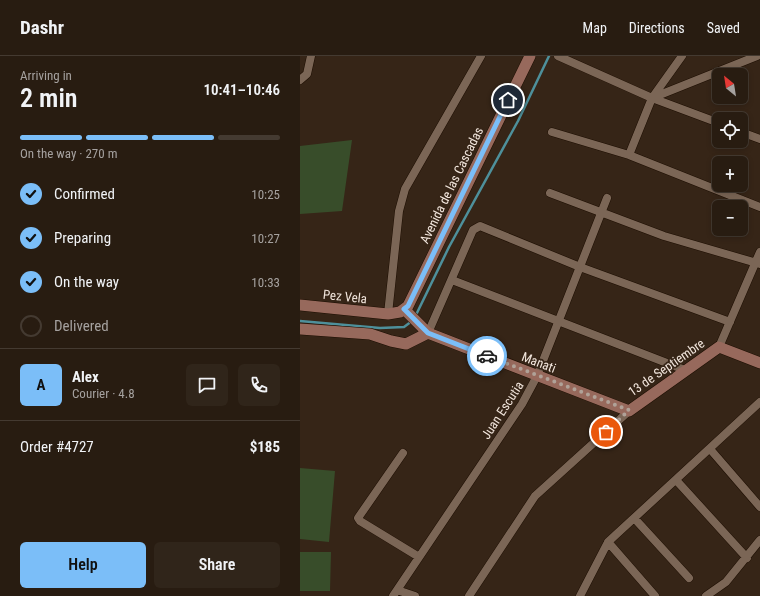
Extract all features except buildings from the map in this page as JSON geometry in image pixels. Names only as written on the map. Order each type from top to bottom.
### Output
[{"type":"street","points":[[300,80],[306,74],[311,56]]},
{"type":"street","points":[[428,333],[404,309],[388,314],[399,210],[406,189],[481,56]]},
{"type":"street","name":"Avenida de las Cascadas","points":[[404,309],[408,306],[530,56]]},
{"type":"street","points":[[558,56],[652,98],[712,120]]},
{"type":"street","points":[[629,155],[652,98],[682,56]]},
{"type":"street","points":[[652,98],[757,56]]},
{"type":"street","points":[[552,132],[629,155],[760,207]]},
{"type":"street","points":[[748,135],[760,139]]},
{"type":"street","points":[[550,193],[602,214],[664,236],[758,263]]},
{"type":"street","name":"Juan Escutia","points":[[395,593],[522,404],[537,376],[560,321],[607,198]]},
{"type":"street","points":[[300,329],[370,334],[391,342],[406,344],[428,333],[452,280],[472,230],[480,226],[580,267],[730,322]]},
{"type":"street","name":"13 de Septiembre","points":[[469,596],[535,496],[629,410],[720,347],[758,263],[760,252]]},
{"type":"street","points":[[452,280],[685,370]]},
{"type":"street","name":"Pez Vela","points":[[300,306],[388,314]]},
{"type":"street","name":"Manati","points":[[428,333],[629,410]]},
{"type":"street","points":[[720,347],[760,362]]},
{"type":"street","points":[[580,596],[608,542],[760,402]]},
{"type":"street","points":[[710,449],[760,508]]},
{"type":"street","points":[[403,454],[360,515],[360,520],[419,557]]},
{"type":"street","points":[[676,480],[747,558]]},
{"type":"street","points":[[635,518],[689,578]]},
{"type":"street","points":[[706,596],[726,582],[747,558],[760,540]]},
{"type":"street","points":[[608,542],[655,596]]},
{"type":"street","points":[[395,593],[414,596]]},
{"type":"green space","points":[[352,140],[342,211],[300,214],[300,146]]},
{"type":"green space","points":[[300,468],[335,471],[329,542],[300,539]]},
{"type":"green space","points":[[300,552],[331,552],[330,591],[300,591]]},
{"type":"waterway","points":[[415,317],[449,247],[518,121],[549,56]]},
{"type":"waterway","points":[[300,321],[380,328],[404,327],[412,321]]},
{"type":"way so far","points":[[487,356],[629,410],[606,432]]},
{"type":"route","points":[[487,356],[428,333],[404,309],[408,306],[508,100]]}]
